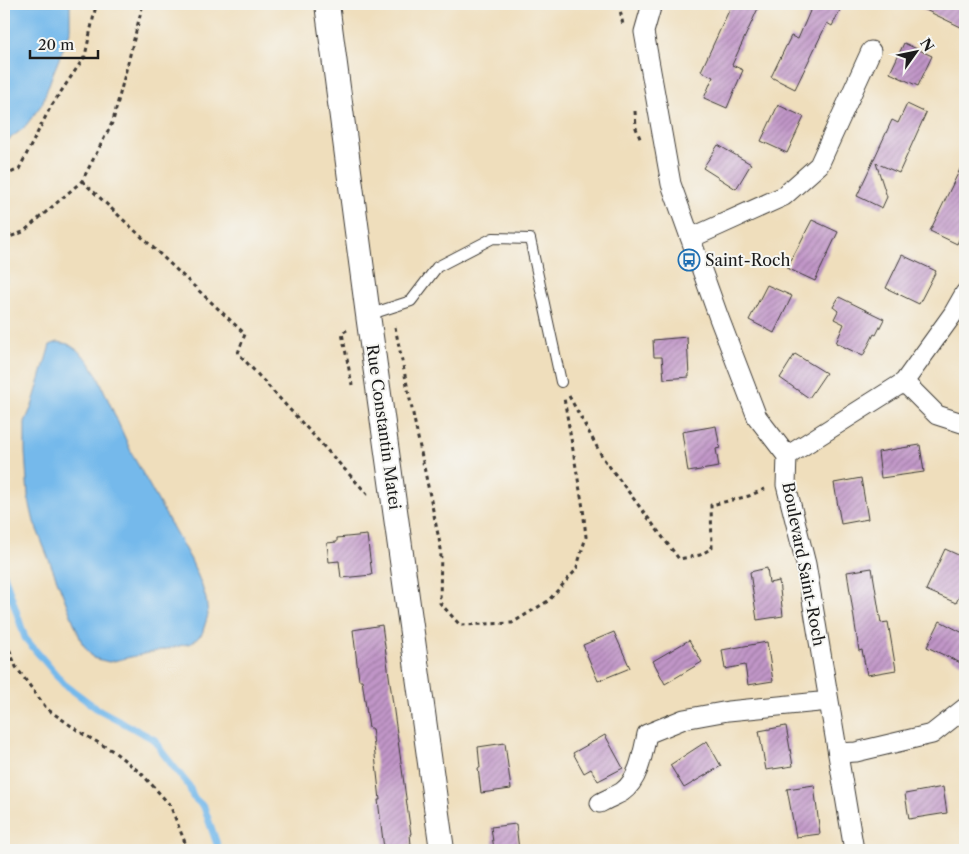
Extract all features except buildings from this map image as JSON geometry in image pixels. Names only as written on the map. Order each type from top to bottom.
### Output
[{"type":"street","name":"Rue Constantin Matei","points":[[327,4],[442,850]]},
{"type":"street","points":[[652,4],[644,32],[671,184],[757,417],[787,456],[904,382],[953,314],[965,293]]},
{"type":"street","points":[[690,238],[784,196],[819,165],[871,51]]},
{"type":"street","points":[[904,382],[937,415],[965,424]]},
{"type":"street","name":"Boulevard Saint-Roch","points":[[787,456],[786,485],[806,564],[854,850]]},
{"type":"street","points":[[600,803],[623,791],[634,778],[643,754],[647,734],[684,719],[728,711],[829,701]]},
{"type":"street","points":[[839,753],[856,752],[932,734],[965,708]]},
{"type":"lane","points":[[368,315],[411,300],[437,267],[493,238],[530,239],[561,382]]},
{"type":"path","points":[[4,176],[20,169],[50,108],[85,56],[95,10],[94,4]]},
{"type":"path","points":[[4,239],[23,232],[82,180],[113,121],[143,4]]},
{"type":"path","points":[[82,180],[245,334],[238,353],[376,504]]},
{"type":"path","points":[[395,327],[441,549],[440,603],[460,625],[512,623],[548,601],[576,570],[586,537],[583,508],[561,382]]},
{"type":"path","points":[[561,382],[604,458],[680,559],[700,555],[712,548],[711,505],[749,496],[765,489],[786,485]]},
{"type":"path","points":[[4,635],[16,667],[47,709],[120,757],[142,774],[170,806],[188,850]]},
{"type":"water","points":[[4,4],[70,4],[70,32],[42,104],[24,128],[4,143]]},
{"type":"water","points":[[58,342],[68,344],[88,360],[98,377],[133,456],[191,560],[206,599],[208,615],[202,634],[192,643],[109,662],[93,658],[82,643],[34,522],[28,496],[25,422],[32,406],[50,345]]},
{"type":"waterway","points":[[4,574],[25,638],[64,684],[96,708],[155,740],[162,752],[189,786],[193,797],[204,807],[219,850]]},
{"type":"place","name":"Saint-Roch","points":[[689,260]]}]
